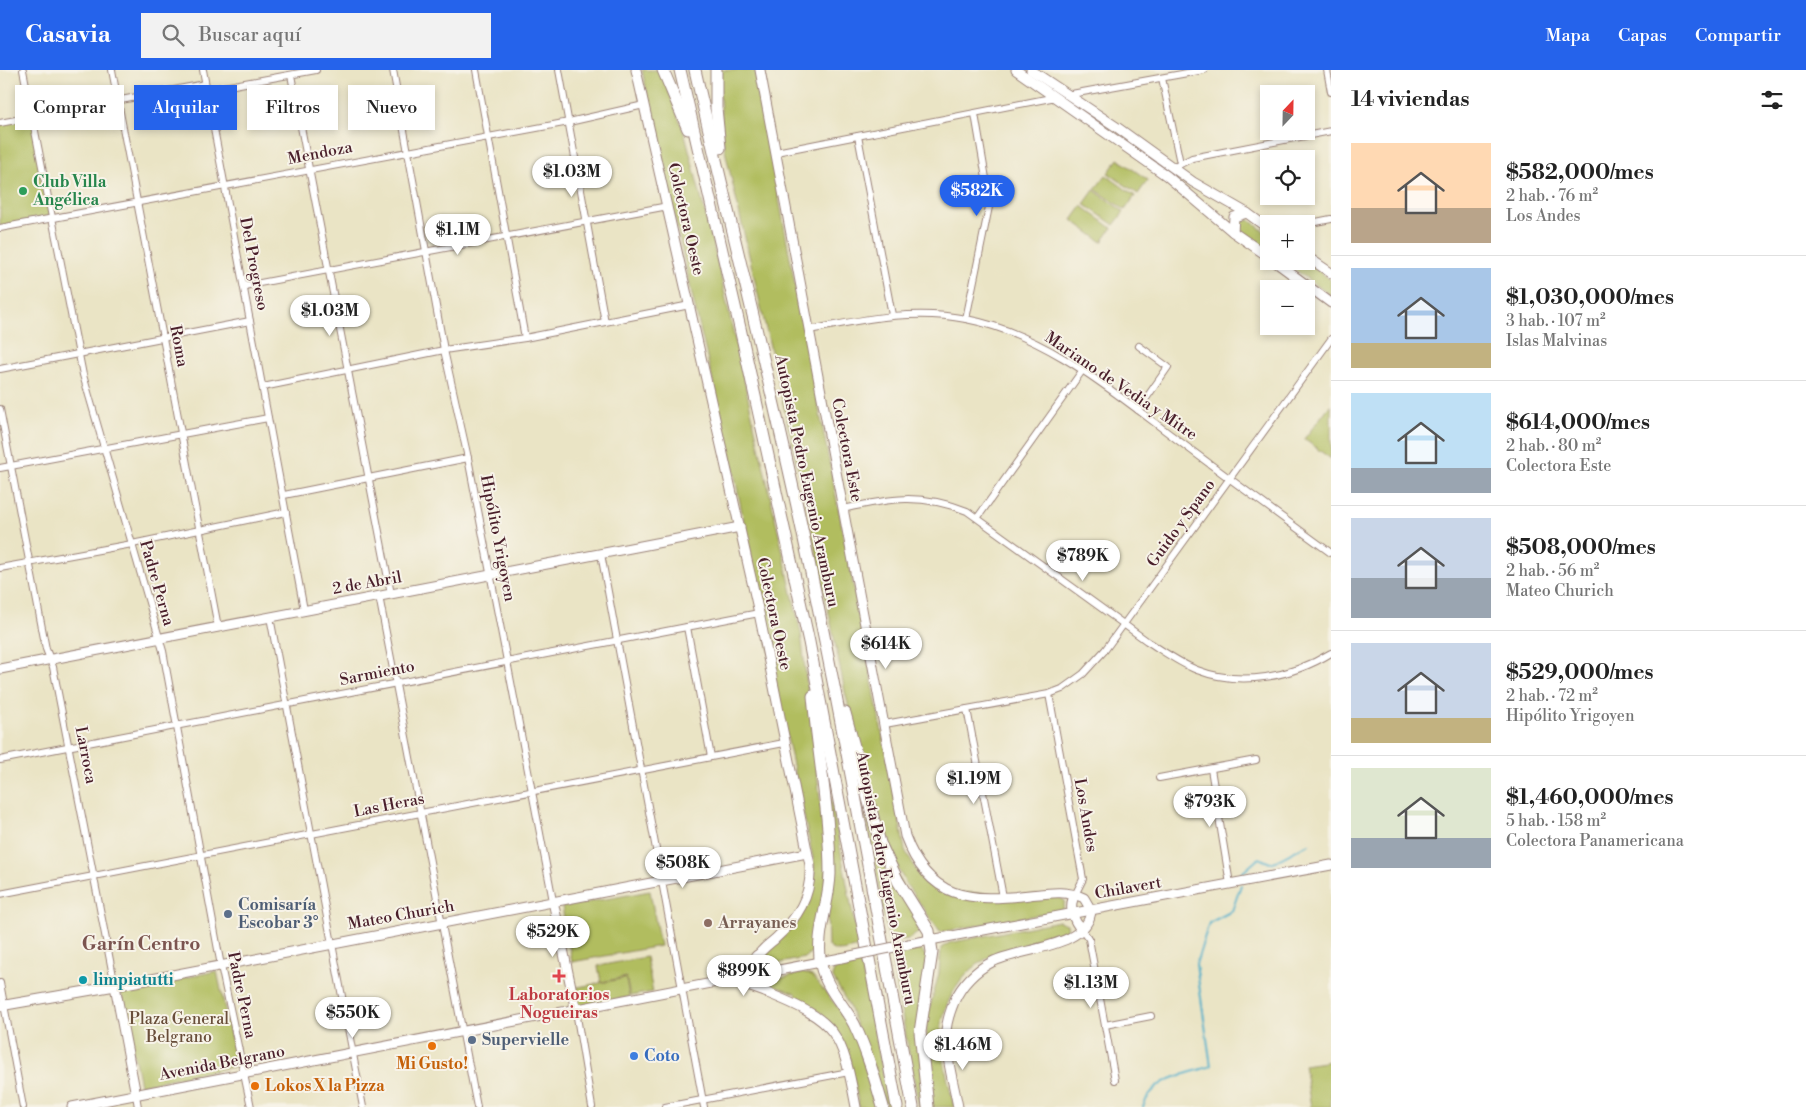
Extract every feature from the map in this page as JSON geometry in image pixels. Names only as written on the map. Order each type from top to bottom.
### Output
[{"type":"highway","points":[[663,70],[688,130],[716,227]]},
{"type":"highway","name":"Autopista Pedro Eugenio Aramburu","points":[[680,70],[742,337],[809,642],[897,1107]]},
{"type":"highway","name":"Autopista Pedro Eugenio Aramburu","points":[[695,70],[731,216],[797,505],[830,664],[913,1107]]},
{"type":"highway","points":[[716,70],[718,136],[731,216]]},
{"type":"highway","points":[[809,642],[829,857],[827,898],[820,936],[821,962],[831,991],[849,1016],[862,1042],[883,1107]]},
{"type":"highway","points":[[830,664],[880,843],[898,880],[920,914],[930,941],[930,965],[920,1032],[928,1107]]},
{"type":"street","name":"Padre Perna","points":[[23,70],[26,85]]},
{"type":"street","name":"Roma","points":[[112,70],[114,85]]},
{"type":"street","name":"Del Progreso","points":[[203,70],[206,85]]},
{"type":"street","points":[[220,85],[316,70]]},
{"type":"street","name":"Hipólito Yrigoyen","points":[[393,70],[444,350],[468,458],[530,792],[576,1011]]},
{"type":"street","points":[[476,70],[490,136],[505,236],[525,338]]},
{"type":"street","points":[[558,70],[605,322]]},
{"type":"street","name":"Colectora Oeste","points":[[636,70],[759,613],[810,875],[803,906],[786,929],[740,972],[740,978]]},
{"type":"street","name":"Colectora Este","points":[[760,70],[905,836],[920,868],[938,885],[961,895],[1003,897],[1048,892],[1075,895]]},
{"type":"street","points":[[1016,70],[1054,98],[1112,135],[1167,176],[1233,232],[1260,251]]},
{"type":"street","points":[[1031,70],[1066,95],[1177,165],[1193,182],[1260,222]]},
{"type":"street","points":[[1154,70],[1159,78],[1177,165]]},
{"type":"street","points":[[776,152],[1204,70]]},
{"type":"street","points":[[1327,70],[1331,92]]},
{"type":"street","points":[[291,75],[391,594]]},
{"type":"street","name":"Mendoza","points":[[0,228],[568,122],[644,106]]},
{"type":"street","points":[[966,319],[990,202],[975,114]]},
{"type":"street","points":[[0,124],[15,121]]},
{"type":"street","name":"Padre Perna","points":[[35,130],[78,354],[158,637],[177,726],[221,966],[251,1107]]},
{"type":"street","name":"Roma","points":[[123,130],[183,434],[218,627]]},
{"type":"street","name":"Del Progreso","points":[[214,130],[304,610]]},
{"type":"street","points":[[1177,165],[1192,158],[1331,131]]},
{"type":"street","points":[[858,136],[892,315]]},
{"type":"street","points":[[244,286],[668,206]]},
{"type":"street","points":[[1233,232],[1234,217],[1247,213]]},
{"type":"street","points":[[1315,222],[1331,219]]},
{"type":"street","points":[[1315,262],[1331,273]]},
{"type":"street","points":[[1286,270],[1331,303]]},
{"type":"street","points":[[263,388],[444,350],[525,338],[690,305]]},
{"type":"street","name":"Mariano de Vedia y Mitre","points":[[809,330],[892,315],[930,314],[966,319],[1018,334],[1082,371],[1138,410],[1331,554]]},
{"type":"street","points":[[0,368],[250,321]]},
{"type":"street","name":"Guido y Spano","points":[[885,724],[1049,694],[1083,674],[1125,625],[1331,339]]},
{"type":"street","points":[[1138,410],[1168,367],[1139,346]]},
{"type":"street","points":[[978,517],[1082,371]]},
{"type":"street","name":"Larroca","points":[[0,410],[28,563],[49,659],[53,667],[138,1107]]},
{"type":"street","points":[[0,468],[268,418]]},
{"type":"street","points":[[284,495],[468,458]]},
{"type":"street","points":[[843,509],[884,501],[922,498],[953,506],[978,517],[1125,625],[1174,659],[1196,670],[1229,678],[1277,675],[1304,667],[1331,654]]},
{"type":"street","points":[[0,568],[132,544],[286,512]]},
{"type":"street","name":"2 de Abril","points":[[0,669],[158,637],[489,576],[740,527]]},
{"type":"street","points":[[601,554],[703,1104]]},
{"type":"street","points":[[379,596],[477,1107]]},
{"type":"street","name":"Sarmiento","points":[[0,760],[759,613]]},
{"type":"street","points":[[270,617],[364,1107]]},
{"type":"street","points":[[687,627],[711,757]]},
{"type":"street","name":"Los Andes","points":[[1049,694],[1082,879],[1075,895]]},
{"type":"street","points":[[967,709],[1003,897]]},
{"type":"street","name":"Las Heras","points":[[0,894],[784,743]]},
{"type":"street","points":[[1159,778],[1256,760]]},
{"type":"street","points":[[1211,769],[1238,883]]},
{"type":"street","name":"Mateo Churich","points":[[2,1006],[221,966],[807,852]]},
{"type":"street","name":"Chilavert","points":[[909,944],[1331,865]]},
{"type":"street","points":[[958,1107],[946,1039],[950,1010],[963,987],[976,973],[993,961],[1061,942],[1082,930],[1088,923],[1091,910],[1089,904],[1075,895],[1072,900],[1073,912],[1077,925],[1082,930],[1089,939],[1115,1080]]},
{"type":"street","name":"Avenida Belgrano","points":[[72,1107],[576,1011],[909,944]]},
{"type":"street","points":[[759,953],[755,962],[757,974],[765,992]]},
{"type":"street","points":[[740,978],[748,986],[795,1004],[825,1023],[840,1043],[849,1072],[856,1107]]},
{"type":"street","points":[[0,983],[2,1006],[23,1107]]},
{"type":"street","points":[[576,1011],[592,1107]]},
{"type":"street","points":[[1105,1025],[1152,1016]]},
{"type":"street","points":[[666,1107],[703,1104],[849,1072]]},
{"type":"green space","points":[[642,70],[661,70],[686,138],[718,264],[801,633],[828,869],[812,952],[804,958],[771,965],[766,964],[763,959],[791,929],[803,912],[811,893],[814,863],[773,671],[730,451],[695,308]]},
{"type":"green space","points":[[719,70],[755,70],[905,850],[917,872],[945,892],[1058,896],[1065,901],[1063,909],[1060,911],[940,932],[906,884],[885,843],[874,808],[845,692],[809,516],[726,155],[722,134]]},
{"type":"green space","name":"Club Villa Angélica","points":[[15,120],[15,130],[35,130],[51,218],[0,228],[0,123]]},
{"type":"green space","points":[[1118,159],[1148,180],[1138,194],[1108,173]]},
{"type":"green space","points":[[1106,175],[1135,196],[1125,210],[1095,189]]},
{"type":"green space","points":[[1094,190],[1124,212],[1114,225],[1084,204]]},
{"type":"green space","points":[[1082,206],[1112,228],[1102,242],[1072,220]]},
{"type":"green space","points":[[1249,220],[1260,228],[1260,244],[1238,228],[1241,221]]},
{"type":"green space","points":[[1315,268],[1331,280],[1331,296],[1315,284],[1315,280],[1309,280],[1295,270],[1315,270]]},
{"type":"green space","points":[[1331,404],[1331,459],[1304,439]]},
{"type":"green space","points":[[823,757],[859,947],[843,951],[831,949],[828,946]]},
{"type":"green space","points":[[858,776],[868,811],[920,925],[919,932],[909,939],[889,941]]},
{"type":"green space","points":[[650,891],[660,946],[572,962],[562,907]]},
{"type":"green space","points":[[1059,921],[1067,924],[1068,932],[1066,935],[992,956],[972,969],[956,988],[949,999],[945,1011],[941,1035],[944,1062],[954,1107],[932,1107],[926,1022],[939,973],[941,948],[949,943]]},
{"type":"green space","points":[[920,950],[927,958],[920,1010],[925,1107],[919,1107],[891,955]]},
{"type":"green space","points":[[646,957],[653,992],[630,996],[626,977],[601,982],[598,966]]},
{"type":"green space","points":[[860,961],[890,1107],[886,1107],[848,1004],[832,976],[836,966]]},
{"type":"green space","name":"Plaza General Belgrano","points":[[217,971],[237,1066],[140,1085],[121,991]]},
{"type":"green space","points":[[803,973],[812,976],[849,1021],[880,1107],[859,1107],[849,1055],[843,1042],[821,1013],[798,999],[796,993],[768,984],[769,981]]},
{"type":"green space","points":[[626,978],[629,997],[577,1007],[573,988]]},
{"type":"green space","points":[[1331,1061],[1331,1107],[1311,1107],[1304,1065]]},
{"type":"waterway","points":[[1241,880],[1242,873],[1259,858],[1270,863],[1309,844]]},
{"type":"waterway","points":[[1143,1107],[1154,1089],[1162,1083],[1211,1066],[1196,964],[1209,923],[1232,911],[1241,885]]},
{"type":"place","name":"Club Villa Angélica","points":[[23,191]]},
{"type":"place","name":"Comisaría Escobar 3°","points":[[228,914]]},
{"type":"place","name":"Arrayanes","points":[[708,923]]},
{"type":"place","name":"Laboratorios Nogueiras","points":[[559,976]]},
{"type":"place","name":"limpiatutti","points":[[83,980]]},
{"type":"place","name":"Supervielle","points":[[472,1040]]},
{"type":"place","name":"Mi Gusto!","points":[[432,1046]]},
{"type":"place","name":"Coto","points":[[634,1056]]},
{"type":"place","name":"Lokos X la Pizza","points":[[255,1086]]},
{"type":"district","name":"Garín Centro","points":[[141,944]]}]
